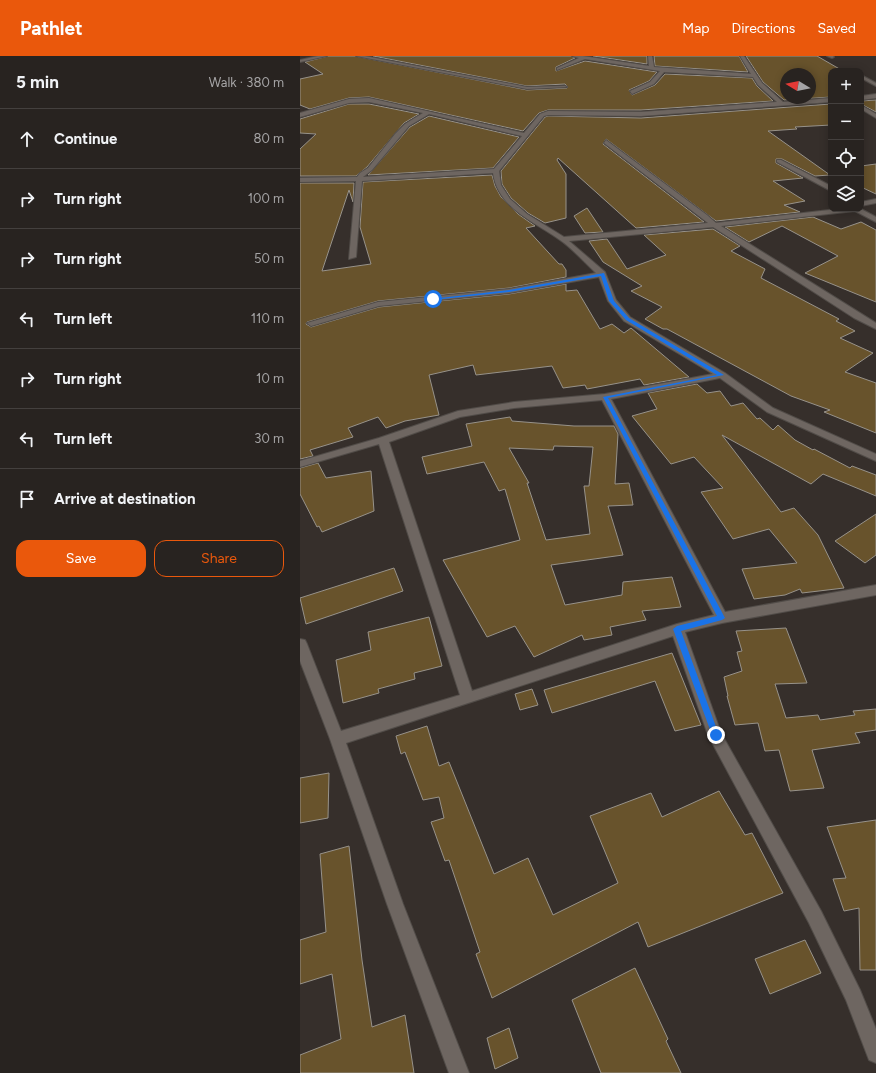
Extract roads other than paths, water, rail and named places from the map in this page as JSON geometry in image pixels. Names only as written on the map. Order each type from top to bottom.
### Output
[{"type":"street","points":[[300,61],[325,56]]},
{"type":"street","points":[[358,56],[527,88],[565,88]]},
{"type":"street","points":[[574,56],[652,69],[755,76]]},
{"type":"street","points":[[650,56],[652,69]]},
{"type":"street","points":[[742,56],[750,56]]},
{"type":"street","points":[[742,56],[760,84],[780,102]]},
{"type":"street","points":[[559,69],[583,58]]},
{"type":"street","points":[[632,92],[652,83],[663,70]]},
{"type":"street","points":[[864,78],[876,85]]},
{"type":"street","points":[[864,98],[875,96],[876,90]]},
{"type":"street","points":[[300,115],[359,100],[428,112],[526,135]]},
{"type":"street","points":[[816,101],[828,100]]},
{"type":"street","points":[[780,102],[710,110],[642,114],[548,113],[542,115],[496,170],[498,185],[508,200],[525,215],[563,239],[594,265],[602,274],[612,301],[627,319],[722,375],[770,410],[876,458]]},
{"type":"street","points":[[864,109],[876,116]]},
{"type":"street","points":[[352,257],[359,179],[362,174],[370,169],[397,135],[407,125],[428,112]]},
{"type":"street","points":[[606,142],[705,216],[714,225],[857,316],[876,326]]},
{"type":"street","points":[[779,161],[828,187]]},
{"type":"street","points":[[300,180],[359,179],[496,170]]},
{"type":"street","points":[[864,203],[876,201]]},
{"type":"street","points":[[563,239],[714,225],[829,212]]},
{"type":"street","points":[[861,212],[876,220]]},
{"type":"street","points":[[310,323],[378,304],[509,291],[602,274]]},
{"type":"street","points":[[300,464],[383,440],[458,414],[514,405],[605,397],[722,375]]},
{"type":"street","points":[[605,397],[722,618]]},
{"type":"street","points":[[383,440],[468,698]]},
{"type":"street","points":[[337,739],[468,698],[677,629],[722,618],[876,590]]},
{"type":"street","points":[[677,629],[716,735],[815,917],[854,996],[876,1053]]},
{"type":"street","points":[[300,644],[337,739],[394,904],[459,1073]]}]
